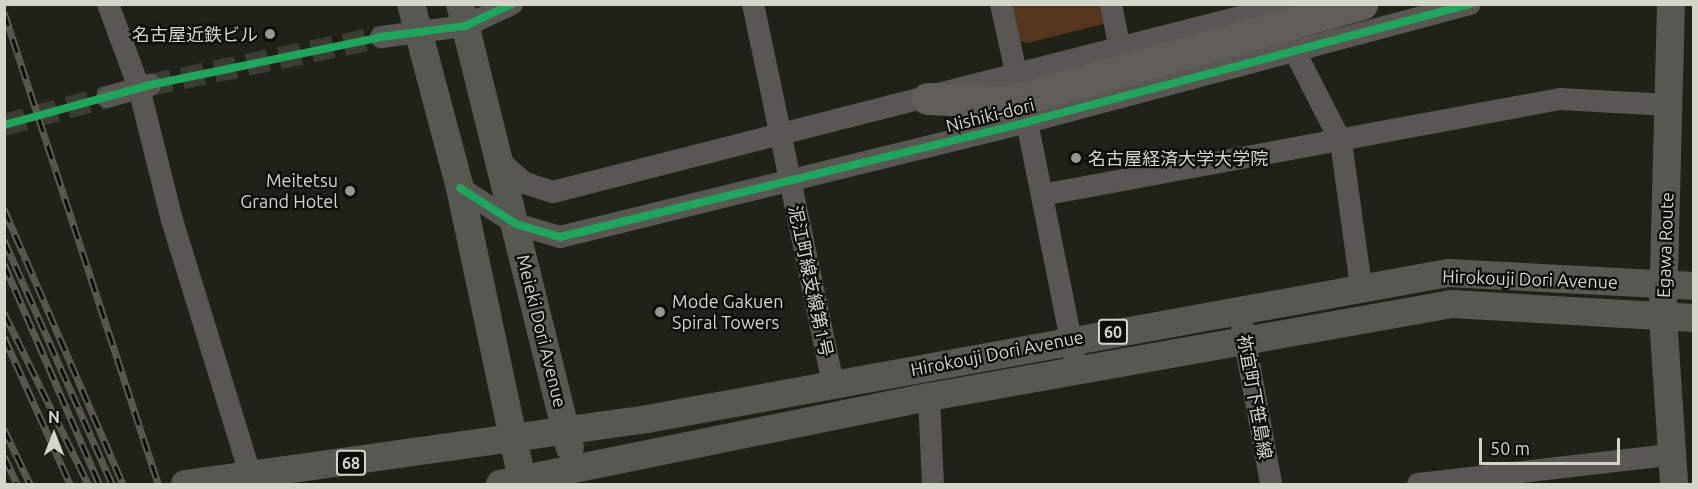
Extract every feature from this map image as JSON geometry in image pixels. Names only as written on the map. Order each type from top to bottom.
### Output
[{"type":"highway","points":[[928,99],[1008,103],[1362,4]]},
{"type":"main road","points":[[411,4],[460,188],[516,440],[515,483]]},
{"type":"main road","name":"Egawa Route","points":[[1671,4],[1663,317],[1669,455],[1674,484]]},
{"type":"main road","name":"Meieki Dori Avenue","points":[[462,15],[516,224],[567,431],[576,477]]},
{"type":"main road","name":"Hirokouji Dori Avenue","points":[[516,440],[1361,286],[1448,273],[1694,286]]},
{"type":"main road","name":"Hirokouji Dori Avenue","points":[[515,483],[576,477],[929,398],[1245,339],[1452,304],[1694,318]]},
{"type":"main road","name":"68","points":[[185,484],[516,440]]},
{"type":"street","points":[[108,4],[125,63],[144,87],[172,220],[251,476]]},
{"type":"street","points":[[381,37],[420,36],[462,15],[512,4]]},
{"type":"street","name":"泥江町線支線第1号","points":[[753,4],[783,136],[833,384]]},
{"type":"street","points":[[1001,4],[1017,77]]},
{"type":"street","points":[[1111,4],[1120,50]]},
{"type":"street","name":"Nishiki-dori","points":[[460,188],[516,224],[560,237],[1027,122],[1470,4]]},
{"type":"street","points":[[1277,6],[1295,51],[1341,142],[1361,286]]},
{"type":"street","name":"Nishiki-dori","points":[[500,162],[525,183],[553,192],[1017,77],[1277,6]]},
{"type":"street","points":[[107,97],[144,87]]},
{"type":"street","points":[[1042,195],[1341,142],[1560,99],[1669,105]]},
{"type":"street","points":[[1027,122],[1077,371]]},
{"type":"street","name":"祢宜町下笹島線","points":[[1239,309],[1271,484]]},
{"type":"street","points":[[929,398],[933,484]]},
{"type":"street","points":[[1418,484],[1480,481],[1669,455]]},
{"type":"shaded area","points":[[1012,5],[1104,5],[1107,18],[1103,24],[1028,43],[1020,41]]},
{"type":"tunnel","points":[[150,85],[381,37]]},
{"type":"tunnel","points":[[4,125],[107,97]]},
{"type":"railway","points":[[4,12],[158,484]]},
{"type":"railway","points":[[4,209],[123,484]]},
{"type":"railway","points":[[4,240],[112,484]]},
{"type":"railway","points":[[4,264],[99,484]]},
{"type":"railway","points":[[4,313],[88,484]]},
{"type":"railway","points":[[4,337],[70,484]]},
{"type":"railway","points":[[4,429],[30,484]]},
{"type":"railway","points":[[4,456],[17,484]]},
{"type":"cycle path","points":[[4,125],[150,85],[381,37],[465,26],[512,4]]},
{"type":"cycle path","points":[[460,188],[516,224],[560,237],[1027,122],[1470,4]]},
{"type":"place","name":"名古屋近鉄ビル","points":[[270,34]]},
{"type":"place","name":"名古屋経済大学大学院","points":[[1076,158]]},
{"type":"place","name":"Meitetsu Grand Hotel","points":[[350,191]]},
{"type":"place","name":"Mode Gakuen Spiral Towers","points":[[660,312]]}]
